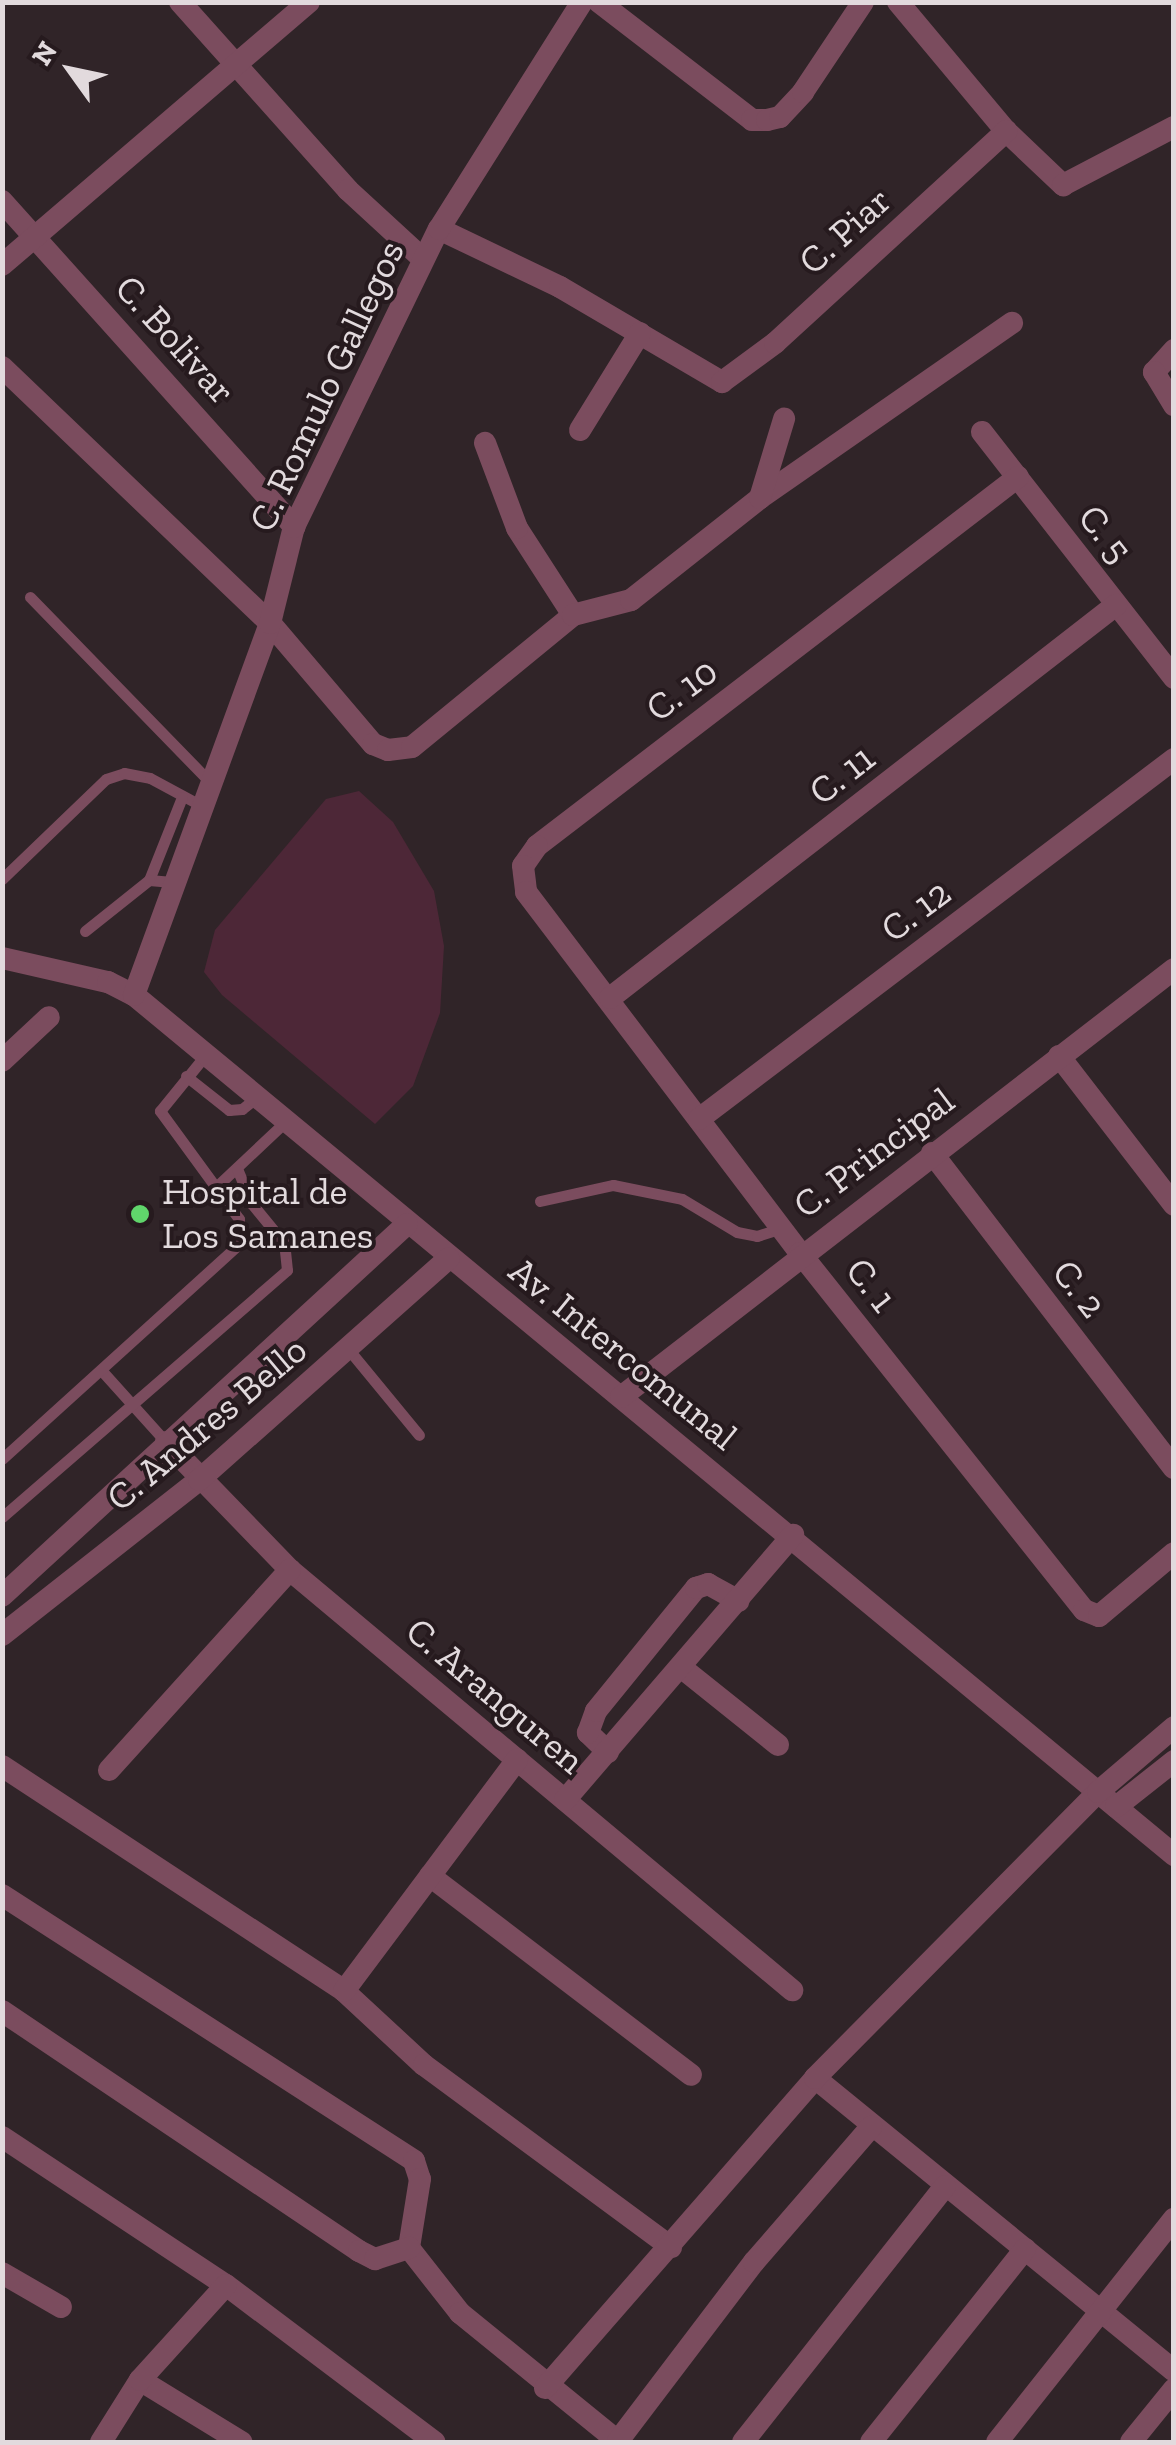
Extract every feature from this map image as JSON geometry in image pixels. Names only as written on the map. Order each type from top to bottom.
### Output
[{"type":"street","points":[[180,2],[348,190],[422,259]]},
{"type":"street","points":[[2,265],[309,2]]},
{"type":"street","name":"C. Romulo Gallegos","points":[[134,995],[161,881],[192,802],[210,782],[270,623],[294,526],[422,259],[582,2]]},
{"type":"street","points":[[599,2],[752,120],[780,117],[863,2]]},
{"type":"street","points":[[898,2],[1006,131],[1055,181],[1070,184],[1174,127]]},
{"type":"street","name":"C. Piar","points":[[640,332],[722,382],[729,380],[1006,131]]},
{"type":"street","name":"C. Bolivar","points":[[2,201],[294,526]]},
{"type":"street","points":[[439,229],[640,332],[580,430]]},
{"type":"street","points":[[2,367],[270,623],[373,744],[388,750],[412,747],[573,614],[630,600],[760,498],[1012,323]]},
{"type":"street","points":[[1174,350],[1156,366],[1157,384],[1174,405]]},
{"type":"street","points":[[760,498],[784,418]]},
{"type":"street","name":"C. 5","points":[[982,432],[1174,678]]},
{"type":"street","points":[[485,443],[517,528],[573,614]]},
{"type":"street","name":"C. 10","points":[[610,998],[526,892],[524,866],[538,846],[1018,477]]},
{"type":"street","name":"C. 11","points":[[610,998],[1116,605]]},
{"type":"street","name":"C. 12","points":[[699,1118],[1174,759]]},
{"type":"street","name":"Av. Intercomunal","points":[[2,958],[108,982],[134,995],[208,1052],[407,1224],[793,1535],[1174,1854]]},
{"type":"street","name":"C. Principal","points":[[621,1397],[800,1253],[1174,969]]},
{"type":"street","name":"C. 1","points":[[610,998],[800,1253],[1084,1610],[1099,1616],[1174,1553]]},
{"type":"street","points":[[3,1061],[49,1018]]},
{"type":"street","points":[[1059,1056],[1174,1205]]},
{"type":"street","name":"C. 2","points":[[932,1153],[1174,1468]]},
{"type":"street","name":"C. Andres Bello","points":[[2,1596],[407,1224]]},
{"type":"street","name":"C. Andres Bello","points":[[2,1635],[199,1480],[450,1258]]},
{"type":"street","name":"C. Aranguren","points":[[166,1442],[290,1570],[792,1990]]},
{"type":"street","points":[[564,1800],[793,1535]]},
{"type":"street","points":[[109,1770],[290,1570]]},
{"type":"street","points":[[608,1752],[588,1732],[596,1710],[696,1588],[708,1584],[739,1601]]},
{"type":"street","points":[[682,1668],[778,1745]]},
{"type":"street","points":[[545,2388],[672,2247],[815,2078],[1107,1800],[1174,1727]]},
{"type":"street","points":[[344,1992],[517,1760]]},
{"type":"street","points":[[1107,1800],[1174,1761]]},
{"type":"street","points":[[2,1766],[344,1992],[424,2065],[672,2247]]},
{"type":"street","points":[[430,1876],[691,2075]]},
{"type":"street","points":[[2,1895],[414,2161],[420,2179],[409,2248],[460,2313],[545,2388],[618,2442],[754,2262],[870,2128]]},
{"type":"street","points":[[2,2011],[359,2251],[375,2259],[409,2248]]},
{"type":"street","points":[[815,2078],[870,2128],[1174,2371]]},
{"type":"street","points":[[2,2137],[226,2285],[434,2442]]},
{"type":"street","points":[[743,2442],[945,2186]]},
{"type":"street","points":[[997,2442],[1174,2219]]},
{"type":"street","points":[[872,2442],[1025,2249]]},
{"type":"street","points":[[2,2273],[61,2308]]},
{"type":"street","points":[[101,2442],[140,2380],[226,2285]]},
{"type":"street","points":[[140,2380],[241,2442]]},
{"type":"street","points":[[1131,2442],[1171,2397]]},
{"type":"lane","points":[[30,597],[210,782]]},
{"type":"lane","points":[[2,879],[106,779],[124,773],[150,778],[192,802]]},
{"type":"lane","points":[[85,931],[161,881]]},
{"type":"lane","points":[[2,1459],[239,1244],[242,1224],[162,1119],[162,1104],[208,1052]]},
{"type":"lane","points":[[186,1076],[230,1110],[242,1110],[258,1096]]},
{"type":"lane","points":[[216,1186],[287,1120]]},
{"type":"lane","points":[[2,1517],[128,1404],[288,1270],[284,1243],[252,1204],[237,1169]]},
{"type":"lane","points":[[540,1201],[614,1185],[682,1199],[737,1232],[757,1236],[782,1228]]},
{"type":"lane","points":[[349,1350],[420,1435]]},
{"type":"lane","points":[[102,1370],[128,1404],[166,1442]]},
{"type":"shaded area","points":[[359,791],[393,822],[434,891],[444,946],[440,1013],[413,1086],[375,1124],[222,995],[204,972],[215,930],[326,799]]},
{"type":"place","name":"Hospital de Los Samanes","points":[[140,1214]]}]
